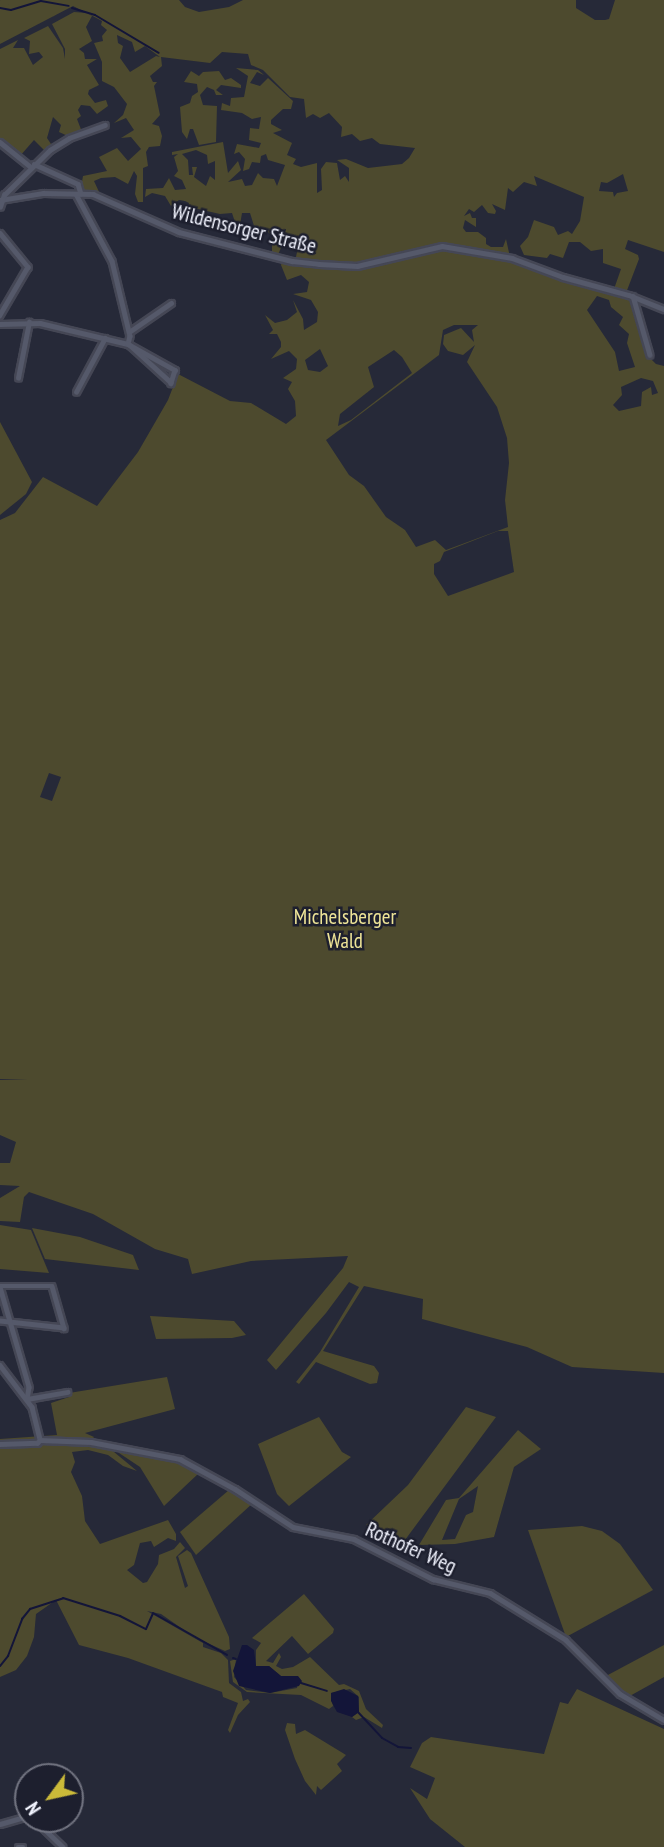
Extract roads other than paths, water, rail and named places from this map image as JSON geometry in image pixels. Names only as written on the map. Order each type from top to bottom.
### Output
[{"type":"street","points":[[0,207],[1,200],[33,165],[57,145],[105,125]]},
{"type":"street","points":[[0,142],[33,165],[78,184],[78,194],[112,261],[130,332],[128,344]]},
{"type":"street","name":"Wildensorger Straße","points":[[1,200],[43,193],[104,197],[144,218],[179,232],[296,261],[357,266],[438,245],[512,258],[563,277],[633,296],[664,309]]},
{"type":"street","points":[[0,233],[28,267],[0,315]]},
{"type":"street","points":[[633,296],[650,355]]},
{"type":"street","points":[[130,332],[171,303]]},
{"type":"street","points":[[0,324],[29,322],[128,344],[175,370],[171,383],[128,344]]},
{"type":"street","points":[[18,378],[29,322]]},
{"type":"street","points":[[76,392],[104,338]]},
{"type":"street","points":[[0,1321],[10,1320],[63,1329],[52,1286],[0,1286],[10,1320],[29,1387],[27,1399]]},
{"type":"street","points":[[0,1365],[27,1399],[40,1440]]},
{"type":"street","points":[[27,1399],[67,1392]]},
{"type":"street","name":"Rothofer Weg","points":[[0,1444],[37,1443],[40,1440],[91,1442],[171,1455],[235,1489],[293,1527],[354,1539],[433,1579],[490,1593],[562,1638],[620,1694],[664,1720]]},
{"type":"street","points":[[48,1833],[63,1847]]},
{"type":"waterway","points":[[0,8],[11,10],[41,1],[69,6]]},
{"type":"waterway","points":[[72,8],[95,15],[159,53]]},
{"type":"waterway","points":[[0,1666],[8,1656],[22,1619],[30,1609],[63,1598],[120,1616],[146,1629],[153,1613],[227,1655]]},
{"type":"waterway","points":[[301,1683],[327,1691]]},
{"type":"waterway","points":[[357,1711],[382,1738],[398,1747],[411,1748]]},
{"type":"park label","name":"Michelsberger Wald","points":[[345,929]]}]
